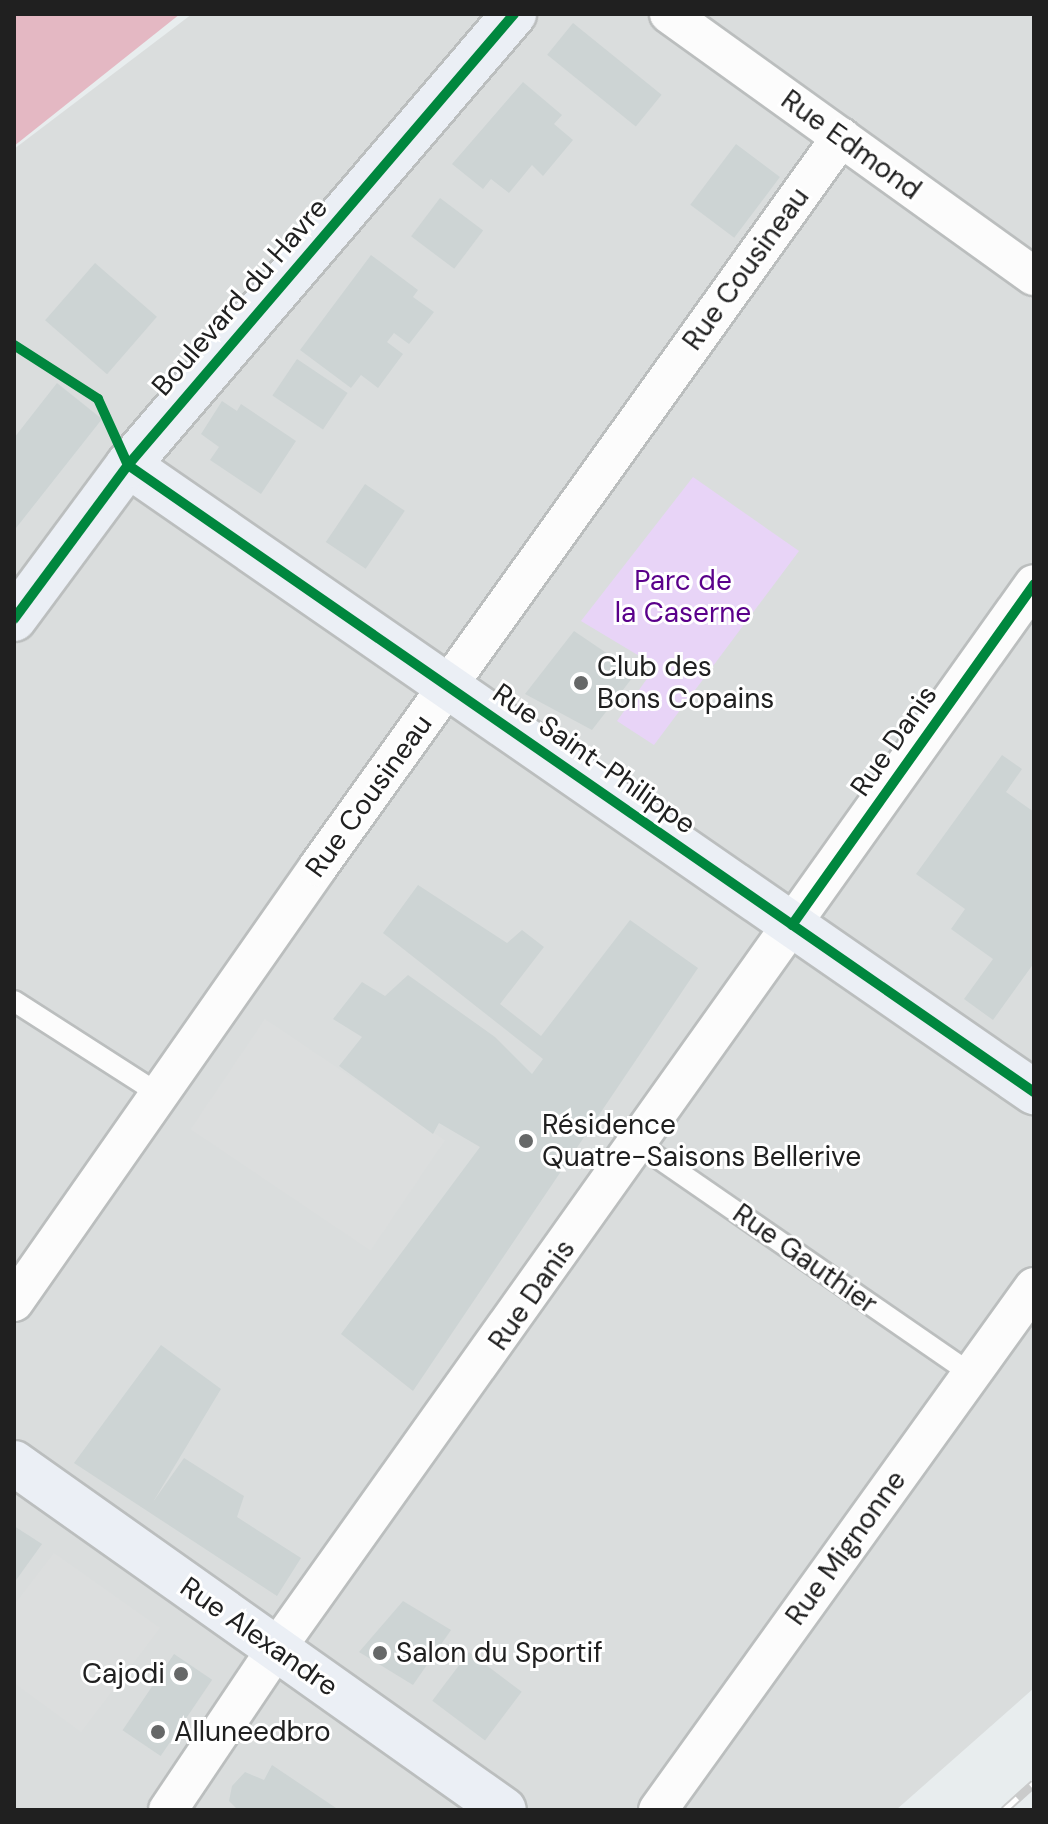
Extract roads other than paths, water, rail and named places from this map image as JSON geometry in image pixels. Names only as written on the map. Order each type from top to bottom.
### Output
[{"type":"street","name":"Boulevard du Havre","points":[[14,619],[128,465],[514,14]]},
{"type":"street","name":"Rue Edmond","points":[[669,14],[1034,276]]},
{"type":"street","name":"Rue Cousineau","points":[[14,1302],[447,686],[841,137]]},
{"type":"street","name":"Rue Saint-Philippe","points":[[128,465],[1034,1092]]},
{"type":"street","name":"Rue Danis","points":[[168,1810],[276,1649],[1034,584]]},
{"type":"street","name":"Rue Mignonne","points":[[658,1810],[1034,1287]]},
{"type":"street","name":"Rue Alexandre","points":[[14,1463],[504,1810]]},
{"type":"lane","points":[[14,1001],[159,1094]]},
{"type":"lane","name":"Rue Gauthier","points":[[638,1144],[971,1374]]},
{"type":"railway","points":[[1004,1810],[1034,1783]]},
{"type":"place","name":"Club des Bons Copains","points":[[581,683]]},
{"type":"place","name":"Résidence Quatre-Saisons Bellerive","points":[[526,1141]]},
{"type":"place","name":"Salon du Sportif","points":[[380,1653]]},
{"type":"place","name":"Cajodi","points":[[181,1674]]},
{"type":"place","name":"Alluneedbro","points":[[158,1732]]},
{"type":"park label","name":"Parc de la Caserne","points":[[683,597]]}]
